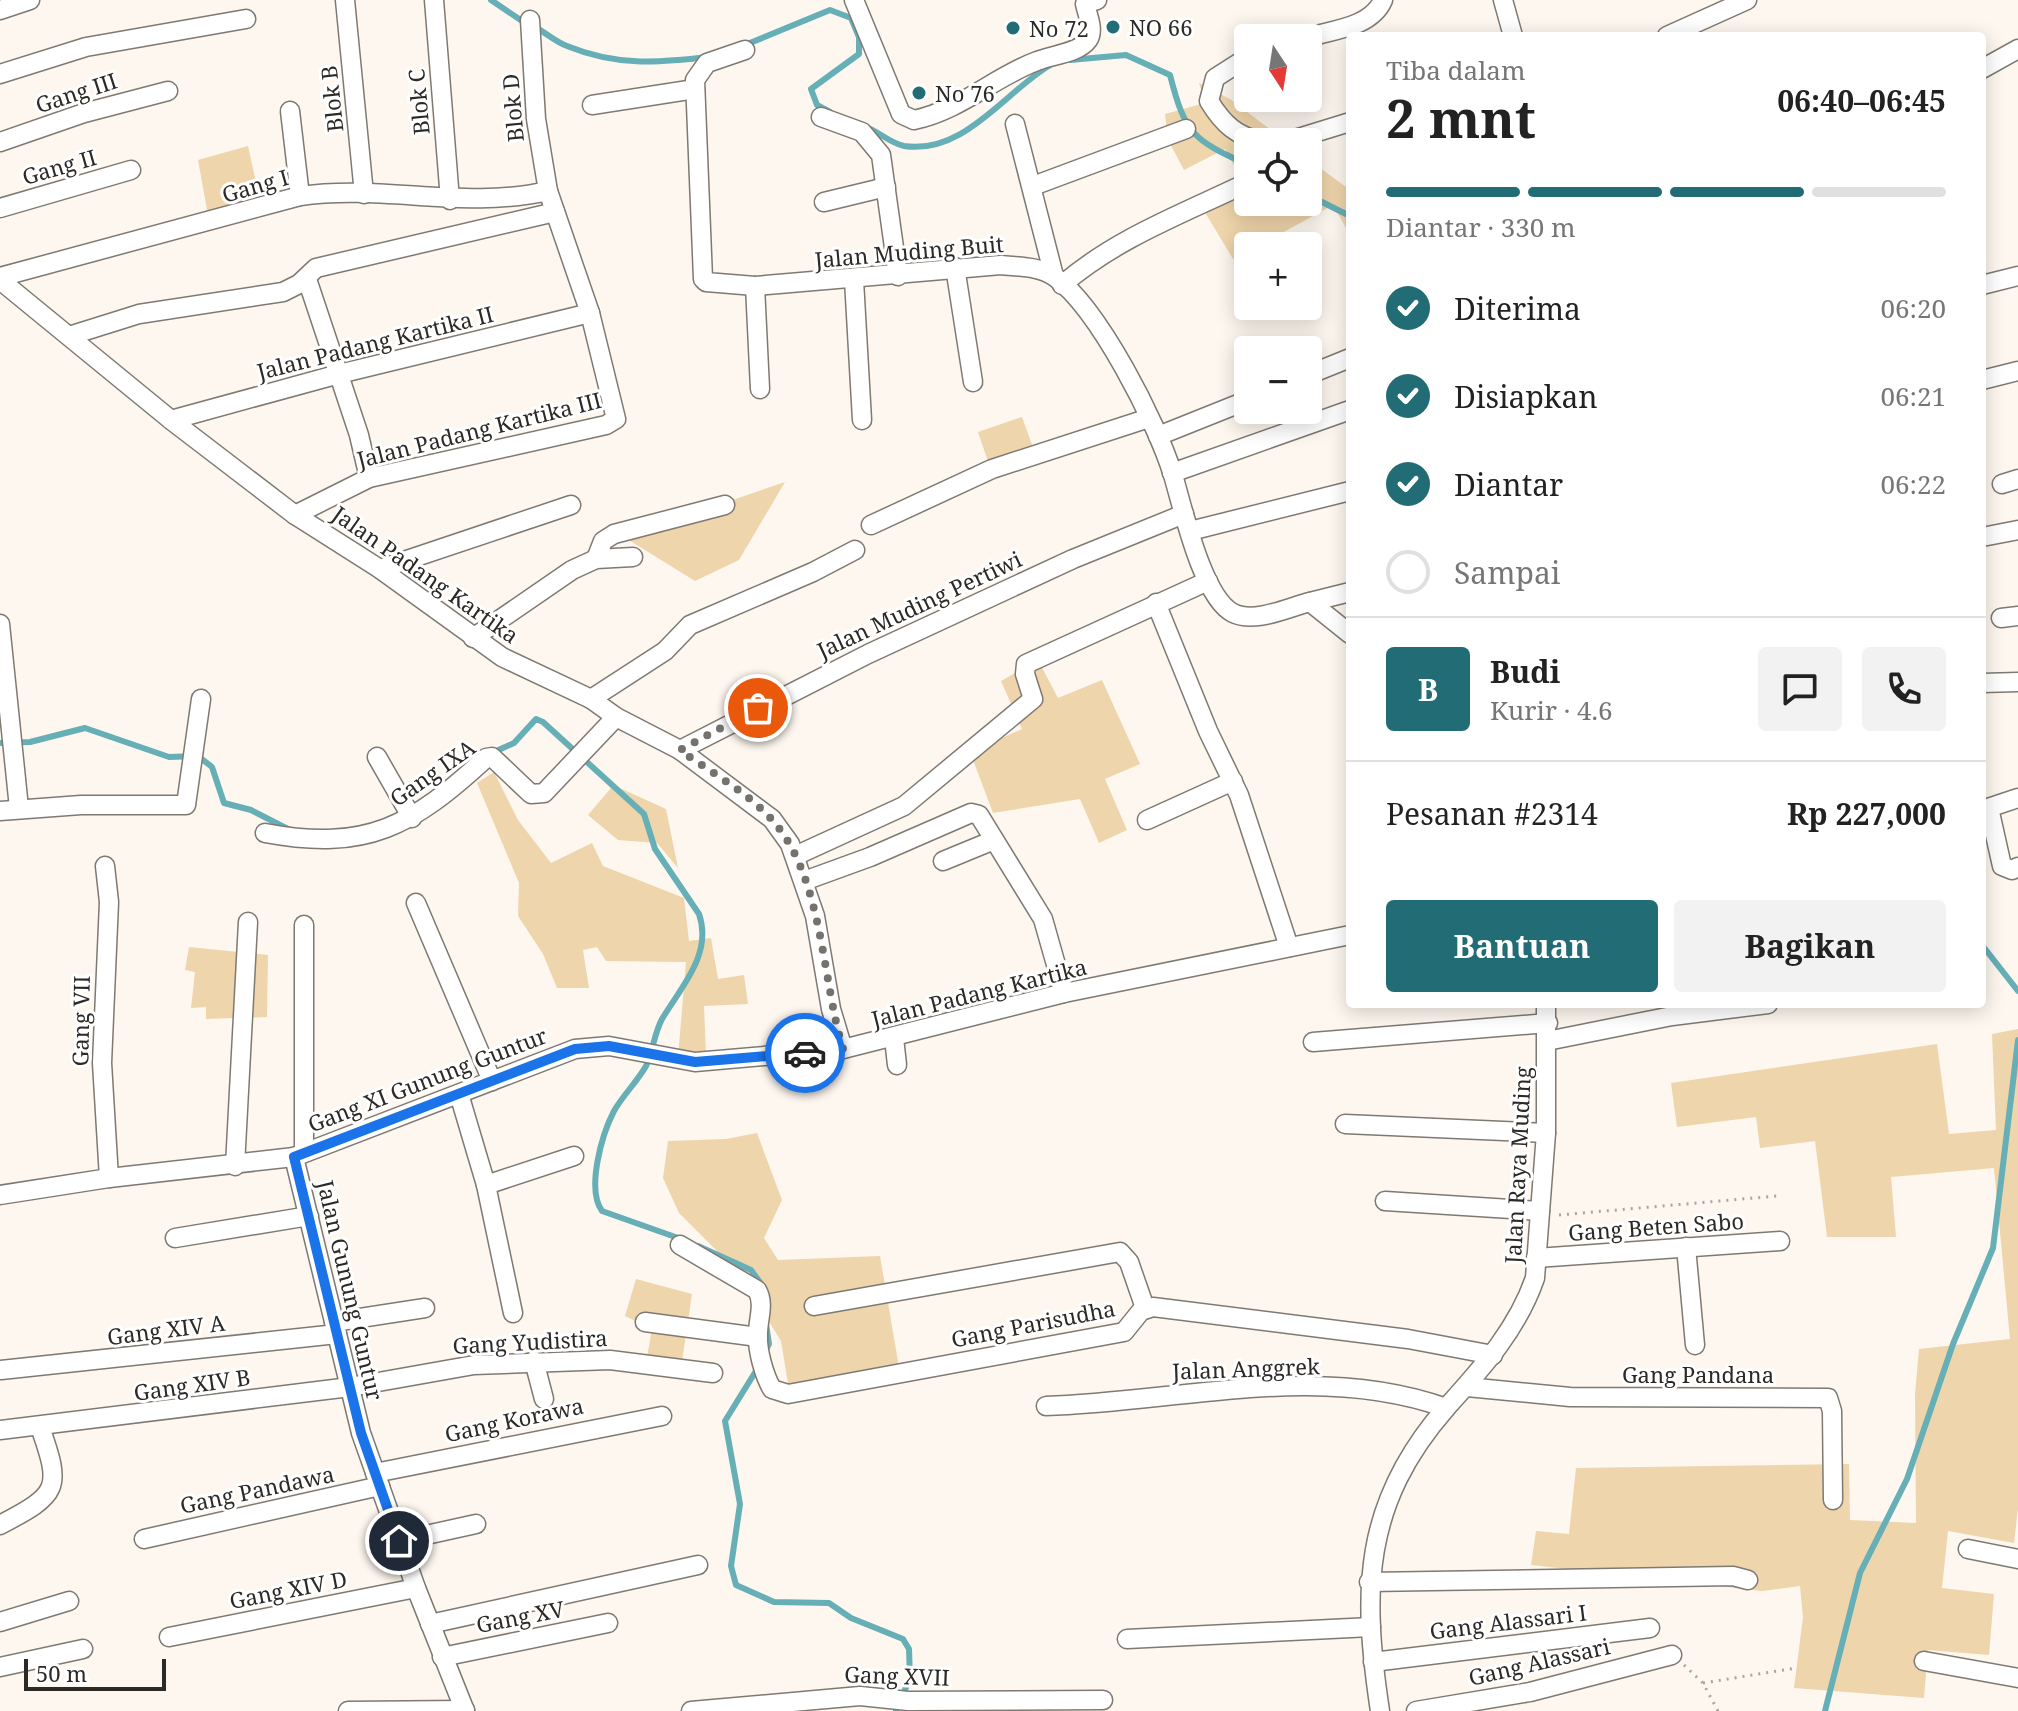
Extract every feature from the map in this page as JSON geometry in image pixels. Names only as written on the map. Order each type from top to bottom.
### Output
[{"type":"street","points":[[0,10],[30,0]]},
{"type":"street","name":"Blok B","points":[[345,0],[364,194]]},
{"type":"street","name":"Blok C","points":[[434,0],[450,200]]},
{"type":"street","points":[[858,1],[901,114],[914,120],[958,105],[1024,65],[1078,48],[1092,32],[1085,4],[1097,0]]},
{"type":"street","points":[[1322,33],[1363,21],[1378,11],[1383,0]]},
{"type":"street","points":[[1676,32],[1747,0]]},
{"type":"street","points":[[1505,1],[1512,32]]},
{"type":"street","points":[[0,74],[86,47],[246,19]]},
{"type":"street","name":"Blok D","points":[[530,20],[536,119],[548,191]]},
{"type":"street","points":[[1986,67],[2018,49]]},
{"type":"street","points":[[592,105],[695,89],[695,80],[707,63],[745,50]]},
{"type":"street","points":[[1234,66],[1215,78],[1209,101],[1221,120],[1234,131]]},
{"type":"street","name":"Jalan Muding Buit","points":[[695,89],[703,279],[706,282],[755,286],[898,276],[955,267],[1024,267],[1058,281]]},
{"type":"street","name":"Gang III","points":[[0,142],[84,113],[168,91]]},
{"type":"street","points":[[290,111],[300,196]]},
{"type":"street","points":[[821,117],[853,127],[872,142],[881,155],[898,276]]},
{"type":"street","points":[[1322,131],[1346,123]]},
{"type":"street","points":[[1015,124],[1058,281],[1117,355],[1158,436],[1208,581],[1224,606],[1249,618],[1346,593]]},
{"type":"street","points":[[1033,186],[1186,129]]},
{"type":"street","name":"Gang II","points":[[0,208],[131,170]]},
{"type":"street","points":[[824,202],[886,187]]},
{"type":"street","points":[[1058,281],[1129,238],[1234,189]]},
{"type":"street","name":"Gang I","points":[[0,278],[300,196],[364,194],[504,200],[548,191]]},
{"type":"street","name":"Jalan Padang Kartika III","points":[[295,515],[369,478],[614,422],[615,404],[590,313],[566,233],[548,191]]},
{"type":"street","points":[[72,335],[139,314],[269,295],[307,279],[316,268],[555,212]]},
{"type":"street","points":[[955,267],[973,382]]},
{"type":"street","points":[[1986,284],[2018,276]]},
{"type":"street","name":"Jalan Padang Kartika","points":[[0,278],[171,420],[295,515],[380,569],[502,657],[591,699],[616,717],[680,750],[772,819],[795,856],[804,881],[843,1049],[1064,993],[1346,936]]},
{"type":"street","points":[[307,279],[369,478]]},
{"type":"street","points":[[854,280],[862,420]]},
{"type":"street","points":[[755,286],[760,389]]},
{"type":"street","name":"Jalan Padang Kartika II","points":[[171,420],[339,374],[590,313]]},
{"type":"street","points":[[1322,369],[1346,360]]},
{"type":"street","points":[[1986,379],[2018,371]]},
{"type":"street","points":[[1158,436],[1234,406]]},
{"type":"street","points":[[1172,473],[1346,411]]},
{"type":"street","points":[[871,525],[992,469],[1149,418]]},
{"type":"street","name":"Jalan Muding Pertiwi","points":[[680,750],[868,654],[1073,559],[1187,523],[1346,492]]},
{"type":"street","points":[[380,569],[571,505]]},
{"type":"street","points":[[596,559],[603,541],[614,534],[725,505]]},
{"type":"street","points":[[1986,536],[2018,530]]},
{"type":"street","points":[[591,699],[665,651],[698,620],[813,572],[855,550]]},
{"type":"street","points":[[473,638],[546,586],[596,559],[633,557]]},
{"type":"street","points":[[795,856],[904,806],[1033,699],[1025,674],[1026,664],[1208,581]]},
{"type":"street","points":[[1310,602],[1346,631]]},
{"type":"street","points":[[1156,603],[1208,731],[1233,781],[1263,859],[1289,947]]},
{"type":"street","points":[[0,624],[19,808]]},
{"type":"street","points":[[1986,683],[2018,682]]},
{"type":"street","points":[[0,811],[186,805],[201,699]]},
{"type":"street","name":"Gang IXA","points":[[265,833],[293,838],[341,839],[389,829],[412,818],[486,758],[497,758],[531,794],[544,793],[616,717]]},
{"type":"street","points":[[377,757],[412,818]]},
{"type":"street","points":[[1147,820],[1233,781]]},
{"type":"street","points":[[2018,798],[1986,809],[2002,866],[2012,870],[2018,867]]},
{"type":"street","points":[[804,881],[870,857],[971,813],[979,815],[1043,919],[1064,993]]},
{"type":"street","points":[[943,861],[994,840]]},
{"type":"street","name":"Gang VII","points":[[105,866],[109,902],[102,1063],[109,1178]]},
{"type":"street","points":[[416,903],[492,1081]]},
{"type":"street","points":[[235,1166],[248,922]]},
{"type":"street","points":[[299,1154],[304,925]]},
{"type":"street","name":"Jalan Raya Muding","points":[[1380,1711],[1373,1662],[1369,1582],[1380,1521],[1401,1470],[1446,1408],[1493,1355],[1527,1301],[1535,1278],[1546,1133],[1546,1008]]},
{"type":"street","points":[[1313,1042],[1548,1032],[1736,1008]]},
{"type":"street","points":[[894,1038],[897,1065]]},
{"type":"street","name":"Gang XI Gunung Guntur","points":[[299,1154],[575,1049],[609,1046],[695,1062],[843,1049]]},
{"type":"street","points":[[459,1094],[486,1185],[513,1313]]},
{"type":"street","points":[[1345,1124],[1546,1133]]},
{"type":"street","name":"Jalan Gunung Guntur","points":[[0,1195],[109,1178],[235,1166],[299,1154],[309,1216],[335,1328],[377,1480],[465,1711]]},
{"type":"street","points":[[486,1185],[574,1156]]},
{"type":"street","points":[[1385,1201],[1540,1214]]},
{"type":"street","points":[[175,1238],[309,1216]]},
{"type":"street","name":"Gang Beten Sabo","points":[[1536,1258],[1780,1241]]},
{"type":"street","points":[[645,1322],[758,1337],[761,1306],[757,1290],[680,1245]]},
{"type":"street","points":[[1686,1247],[1695,1345]]},
{"type":"street","points":[[814,1306],[1120,1252],[1129,1262],[1145,1308]]},
{"type":"street","name":"Gang XIV A","points":[[1,1370],[335,1328],[425,1308]]},
{"type":"street","name":"Gang Parisudha","points":[[758,1337],[772,1389],[788,1394],[1115,1334],[1131,1328],[1145,1308],[1395,1338],[1493,1355]]},
{"type":"street","name":"Gang Yudistira","points":[[350,1387],[474,1365],[534,1361],[610,1360],[713,1373]]},
{"type":"street","points":[[534,1361],[544,1399]]},
{"type":"street","name":"Gang XIV B","points":[[0,1430],[350,1387]]},
{"type":"street","name":"Gang Pandana","points":[[1467,1387],[1570,1397],[1828,1398],[1832,1411],[1833,1500]]},
{"type":"street","name":"Jalan Anggrek","points":[[1046,1406],[1225,1388],[1281,1388],[1381,1391],[1446,1408]]},
{"type":"street","name":"Gang Korawa","points":[[377,1480],[662,1416]]},
{"type":"street","points":[[0,1525],[49,1495],[55,1482],[55,1468],[40,1427]]},
{"type":"street","name":"Gang Pandawa","points":[[144,1539],[377,1480]]},
{"type":"street","points":[[399,1541],[476,1524]]},
{"type":"street","points":[[1968,1549],[2018,1559]]},
{"type":"street","points":[[430,1624],[698,1565]]},
{"type":"street","points":[[1369,1582],[1733,1576],[1748,1580]]},
{"type":"street","name":"Gang XIV D","points":[[169,1637],[416,1588]]},
{"type":"street","points":[[0,1622],[69,1601]]},
{"type":"street","name":"Gang XV","points":[[442,1657],[608,1623]]},
{"type":"street","points":[[1127,1639],[1371,1627]]},
{"type":"street","name":"Gang Alassari I","points":[[1373,1662],[1650,1628]]},
{"type":"street","points":[[0,1667],[83,1649]]},
{"type":"street","name":"Gang Alassari","points":[[1416,1711],[1530,1692],[1672,1655]]},
{"type":"street","points":[[1924,1661],[2018,1678]]},
{"type":"street","name":"Gang XVII","points":[[691,1711],[860,1696],[908,1701],[1103,1700]]},
{"type":"street","points":[[348,1711],[465,1711]]},
{"type":"path","points":[[1540,1214],[1777,1196]]},
{"type":"path","points":[[1672,1655],[1703,1683],[1718,1711]]},
{"type":"path","points":[[1703,1683],[1796,1668]]},
{"type":"shaded area","points":[[1199,83],[1234,102],[1234,112],[1247,112],[1268,128],[1234,128],[1234,165],[1225,149],[1184,170],[1168,140],[1165,114],[1205,103]]},
{"type":"shaded area","points":[[248,146],[262,209],[210,226],[198,160]]},
{"type":"shaded area","points":[[1322,169],[1346,187],[1346,228],[1333,205],[1322,211]]},
{"type":"shaded area","points":[[1234,193],[1234,216],[1313,216],[1284,232],[1234,232],[1233,259],[1203,209]]},
{"type":"shaded area","points":[[1022,417],[1039,464],[994,479],[978,432]]},
{"type":"shaded area","points":[[785,482],[739,560],[695,581],[624,537]]},
{"type":"shaded area","points":[[1038,660],[1058,698],[1102,680],[1140,764],[1105,779],[1127,830],[1099,843],[1080,799],[993,813],[970,752],[1022,729],[1001,681]]},
{"type":"shaded area","points":[[494,772],[518,820],[551,863],[592,843],[603,866],[684,898],[689,941],[711,938],[718,979],[744,975],[748,1004],[704,1006],[706,1057],[678,1057],[686,962],[606,961],[597,947],[583,950],[589,988],[557,988],[543,954],[518,916],[519,883],[477,783]]},
{"type":"shaded area","points":[[611,788],[622,789],[666,809],[678,868],[657,843],[618,840],[588,815]]},
{"type":"shaded area","points":[[189,947],[268,955],[267,1017],[206,1019],[206,1007],[191,1008],[195,972],[185,970]]},
{"type":"shaded area","points":[[2018,1029],[2018,1508],[2014,1543],[1948,1531],[1942,1588],[1994,1594],[1989,1655],[1928,1650],[1924,1698],[1794,1688],[1803,1617],[1800,1586],[1762,1591],[1531,1565],[1536,1531],[1569,1534],[1576,1468],[1849,1464],[1850,1520],[1916,1523],[1915,1394],[1919,1349],[2010,1339],[1994,1168],[1891,1177],[1896,1237],[1827,1237],[1815,1141],[1760,1148],[1756,1117],[1677,1127],[1671,1083],[1937,1044],[1949,1134],[1996,1130],[1992,1034]]},
{"type":"shaded area","points":[[757,1133],[782,1200],[764,1238],[778,1260],[880,1256],[900,1373],[789,1390],[781,1341],[739,1273],[679,1213],[663,1178],[668,1141],[726,1139]]},
{"type":"shaded area","points":[[636,1279],[692,1294],[681,1368],[646,1363],[652,1329],[625,1316]]},
{"type":"waterway","points":[[491,0],[525,23]]},
{"type":"waterway","points":[[745,45],[830,10],[851,18],[859,37],[859,54],[811,89],[817,105],[830,112]]},
{"type":"waterway","points":[[535,27],[563,44],[620,60],[671,61],[708,57]]},
{"type":"waterway","points":[[1070,60],[1126,55],[1170,75],[1181,110],[1194,133],[1234,158]]},
{"type":"waterway","points":[[866,127],[904,146],[926,146],[946,141],[984,118],[1052,64]]},
{"type":"waterway","points":[[1322,202],[1346,214]]},
{"type":"waterway","points":[[494,752],[514,743],[536,719],[543,722],[644,814],[655,849],[699,914],[702,943],[693,970],[662,1019],[646,1066],[614,1111],[601,1147],[595,1189],[602,1211],[681,1239]]},
{"type":"waterway","points":[[0,743],[30,742],[85,728],[169,757],[198,756],[212,767],[224,803],[251,810],[288,829]]},
{"type":"waterway","points":[[1986,950],[2018,991]]},
{"type":"waterway","points":[[1825,1711],[1860,1573],[1907,1479],[1953,1344],[1993,1248],[2018,1040]]},
{"type":"waterway","points":[[698,1246],[751,1270],[762,1285]]},
{"type":"waterway","points":[[765,1352],[769,1344],[766,1324]]},
{"type":"waterway","points":[[759,1366],[725,1421],[740,1504],[731,1566],[736,1585],[774,1602],[829,1603],[851,1618],[903,1639],[909,1649],[910,1678],[896,1711]]},
{"type":"way so far","points":[[758,708],[680,750],[772,819],[790,844],[815,916],[831,1009],[843,1049],[805,1053]]},
{"type":"place","name":"NO 66","points":[[1113,27]]},
{"type":"place","name":"No 72","points":[[1013,28]]},
{"type":"place","name":"No 76","points":[[919,93]]},
{"type":"route","points":[[399,1541],[361,1433],[294,1157],[575,1049],[609,1046],[695,1062],[805,1053]]}]
